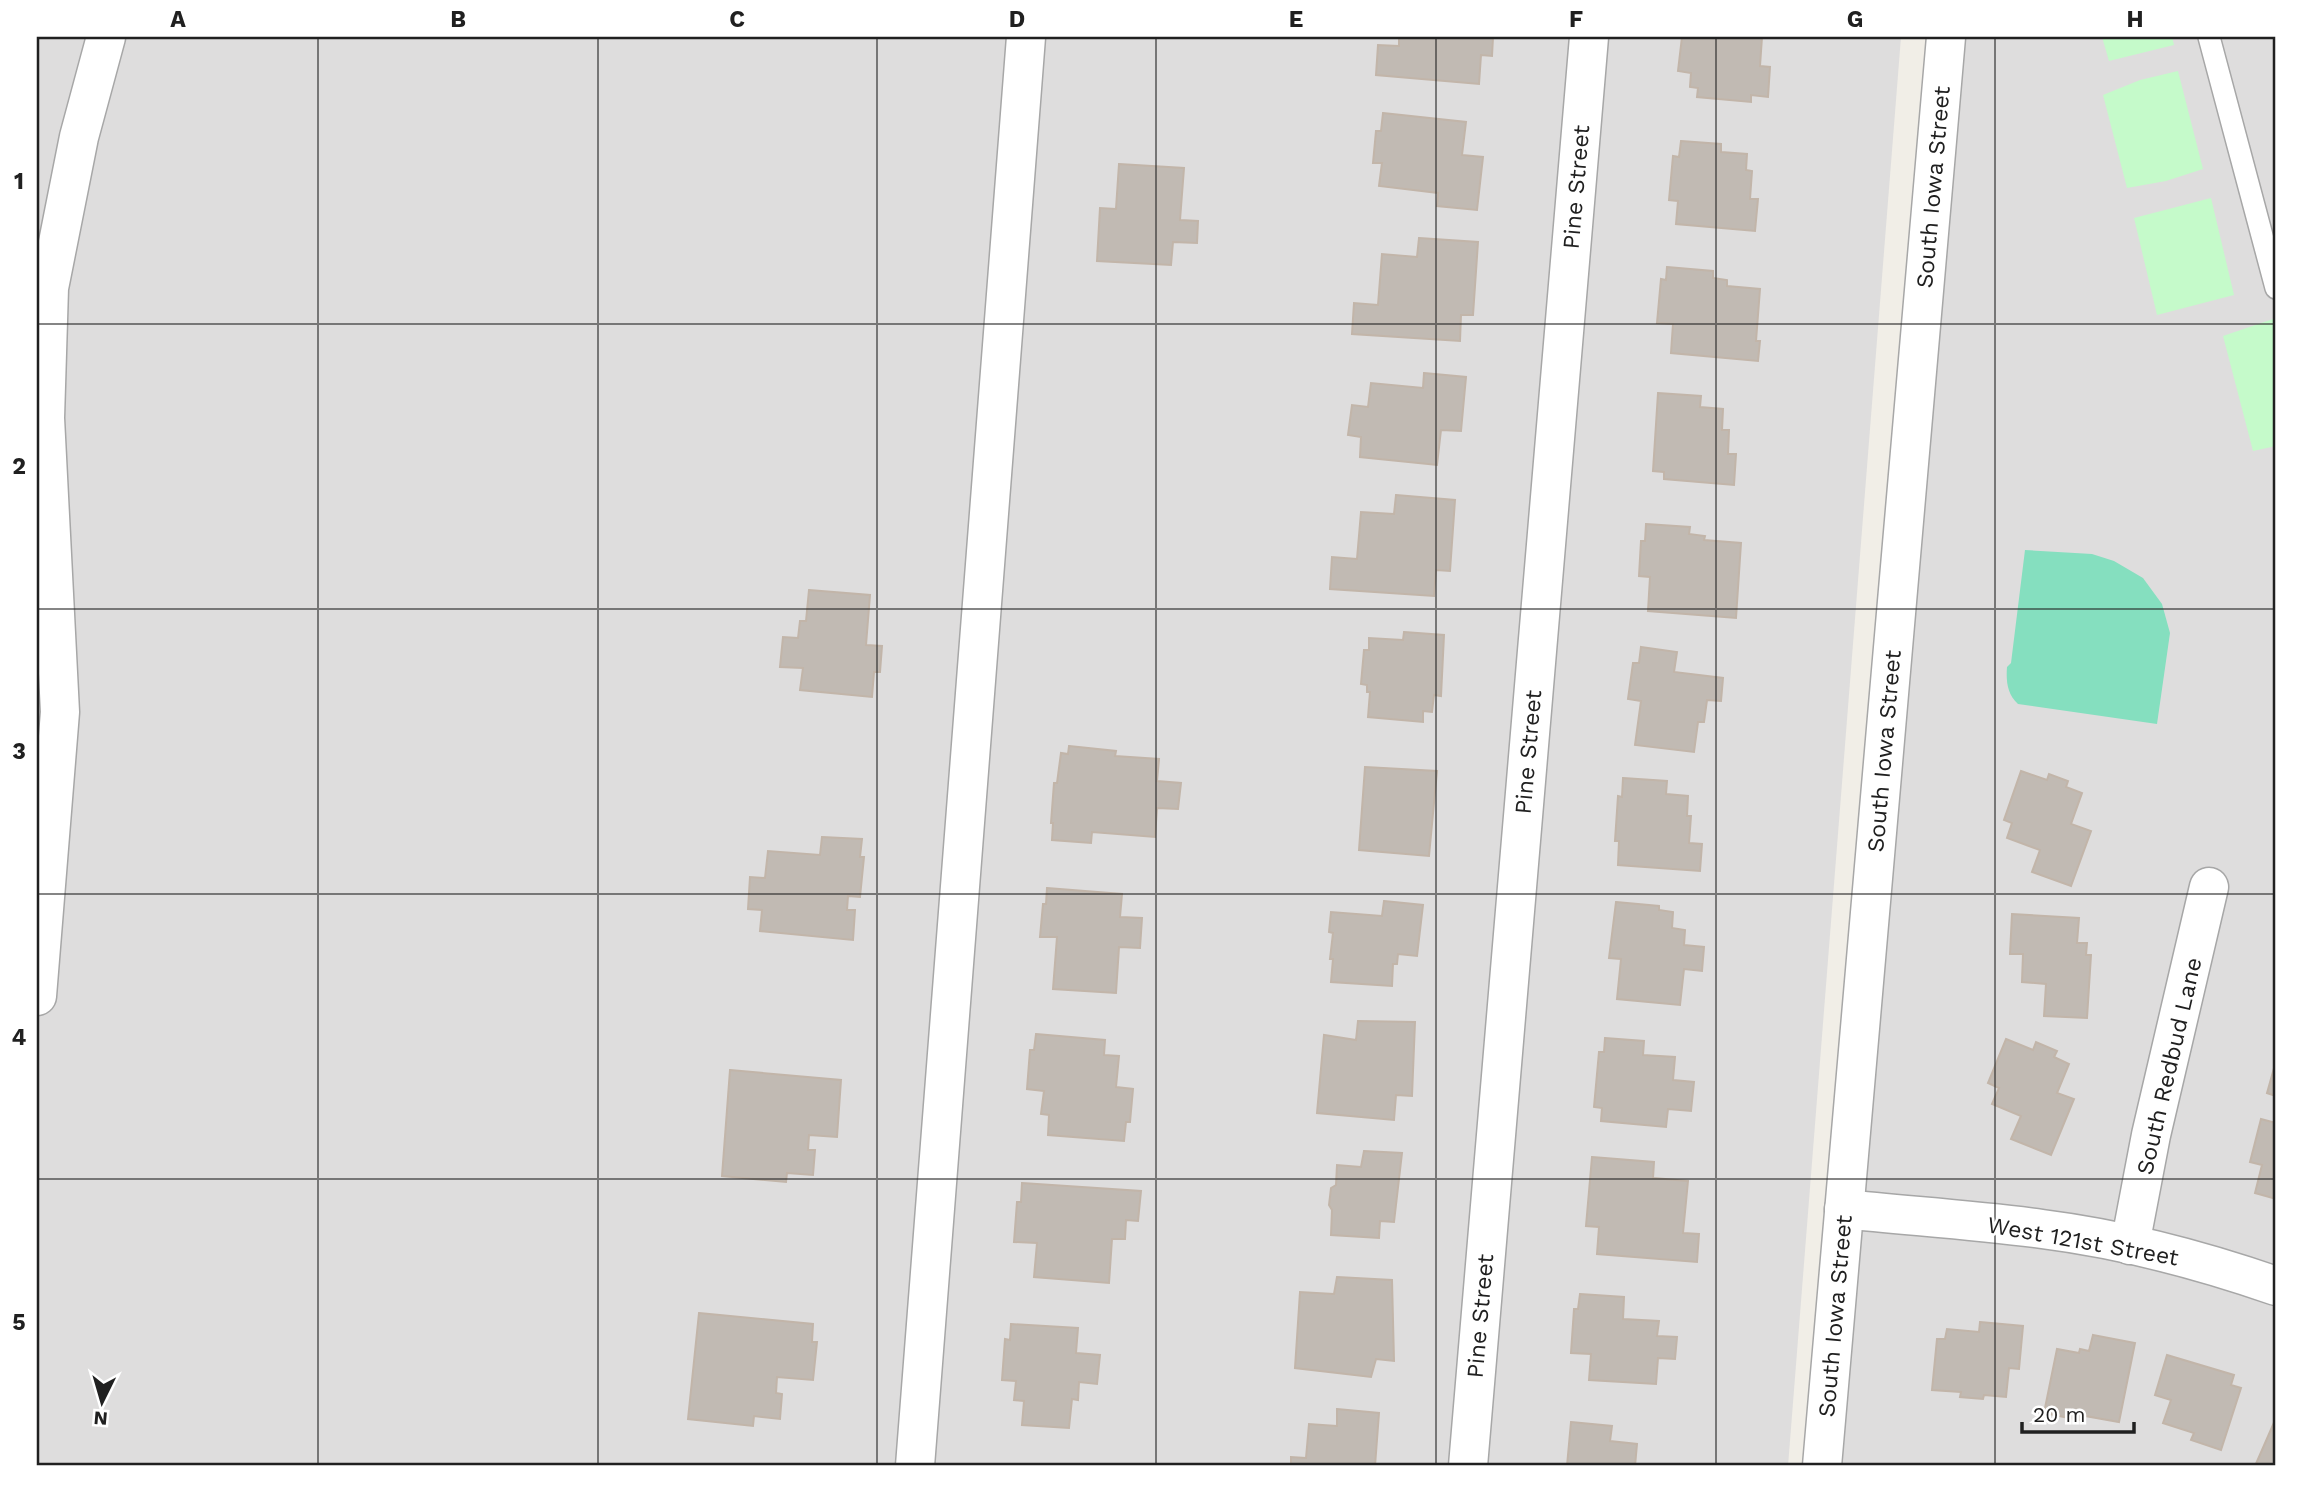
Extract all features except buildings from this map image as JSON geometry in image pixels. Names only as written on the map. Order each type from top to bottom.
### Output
[{"type":"street","points":[[37,996],[60,712],[43,515],[49,288],[79,137],[106,37]]},
{"type":"street","points":[[915,1466],[1026,37]]},
{"type":"street","name":"Pine Street","points":[[1468,1466],[1588,37]]},
{"type":"street","name":"South Iowa Street","points":[[1822,1466],[1946,37]]},
{"type":"street","name":"South Redbud Lane","points":[[2130,1245],[2151,1135],[2209,887]]},
{"type":"street","name":"West 121st Street","points":[[1844,1209],[2043,1229],[2130,1245],[2214,1265],[2276,1286]]},
{"type":"lane","points":[[2209,37],[2276,288]]},
{"type":"shaded area","points":[[37,37],[1901,37],[1788,1466],[37,1466]]},
{"type":"shaded area","points":[[1927,37],[2276,37],[2276,1466],[1811,1466]]},
{"type":"green space","points":[[2102,37],[2172,37],[2174,45],[2109,61]]},
{"type":"green space","points":[[2178,71],[2203,169],[2166,181],[2127,188],[2103,95],[2140,80]]},
{"type":"green space","points":[[2211,198],[2234,295],[2157,315],[2134,218]]},
{"type":"green space","points":[[2276,318],[2276,446],[2253,451],[2223,336]]},
{"type":"green space","points":[[2025,550],[2092,554],[2114,561],[2143,578],[2162,604],[2170,633],[2157,724],[2018,704],[2014,700],[2008,687],[2007,667],[2011,663]]}]
